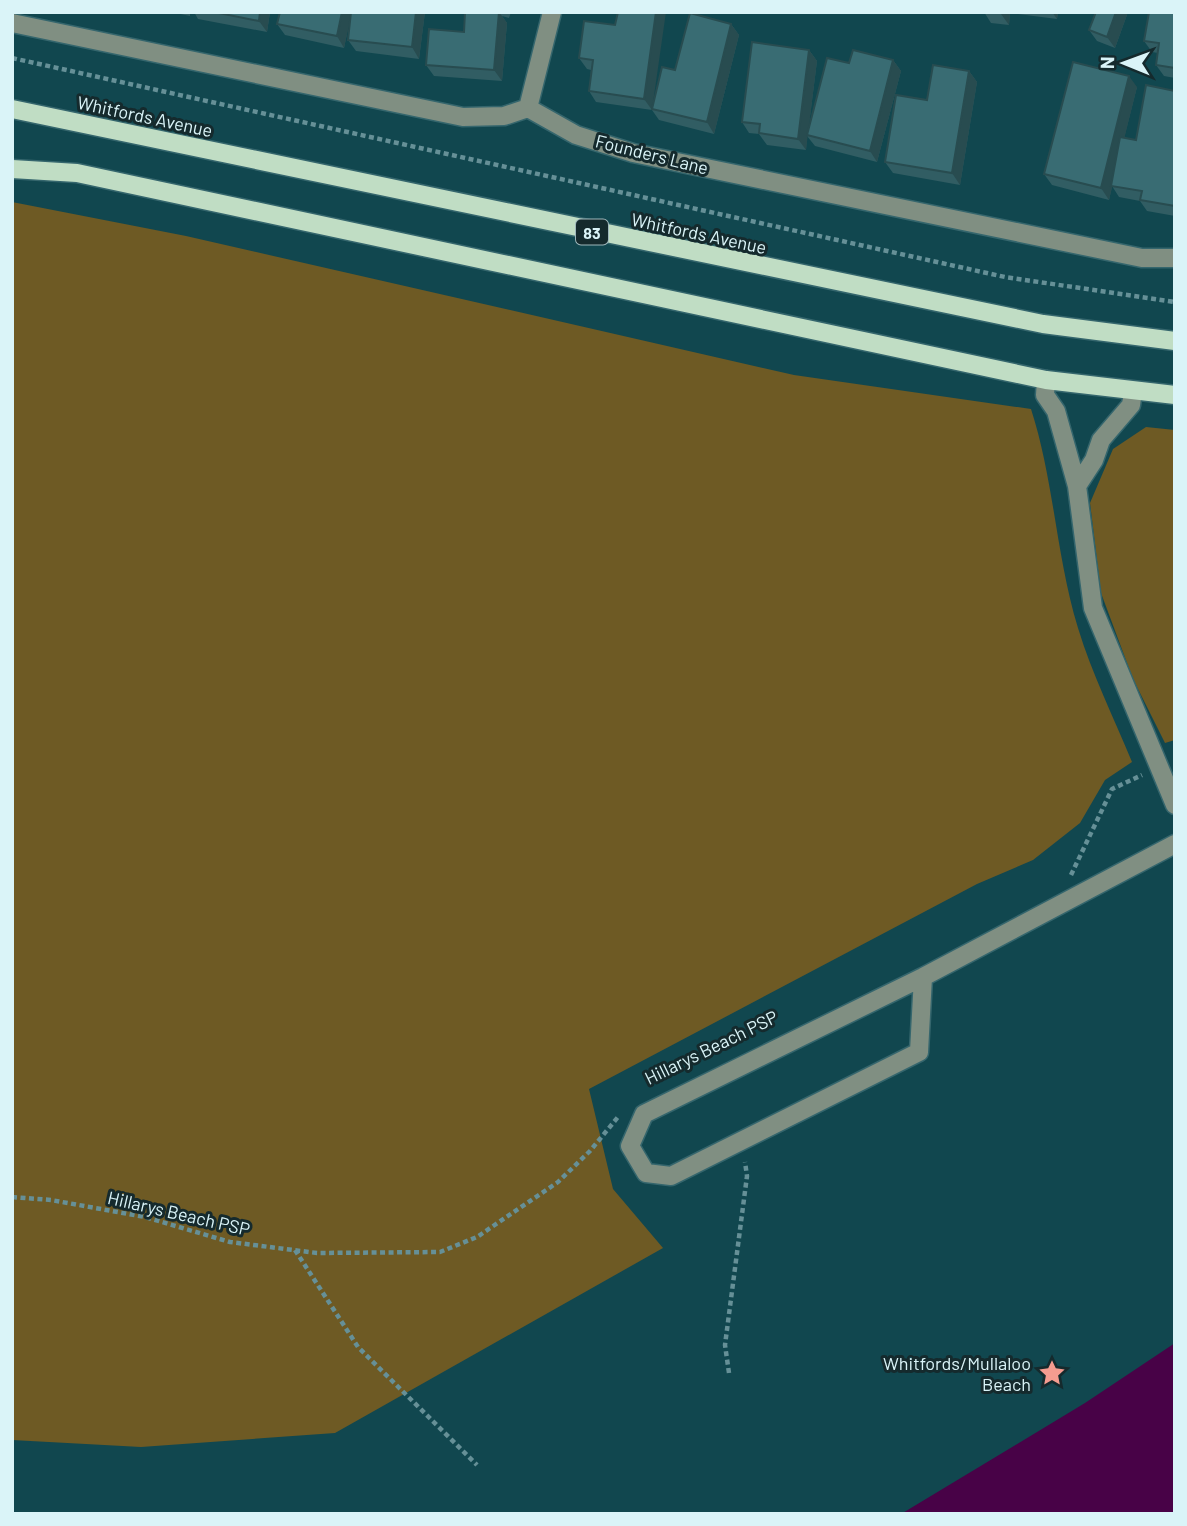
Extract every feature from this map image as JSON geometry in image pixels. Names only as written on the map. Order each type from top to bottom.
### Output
[{"type":"main road","name":"Whitfords Avenue","points":[[12,109],[977,311],[1043,324],[1175,341]]},
{"type":"main road","points":[[12,169],[77,173],[1046,380],[1175,395]]},
{"type":"street","points":[[12,23],[463,117],[504,116],[527,108],[552,12]]},
{"type":"street","name":"Founders Lane","points":[[527,108],[576,135],[634,153],[1142,258],[1175,258]]},
{"type":"street","points":[[1046,380],[1045,395],[1056,411],[1077,486],[1093,608],[1175,805]]},
{"type":"street","points":[[1077,486],[1094,460],[1101,440],[1130,405],[1133,391]]},
{"type":"street","points":[[923,976],[919,1052],[671,1176],[646,1173],[630,1146],[644,1114],[923,976],[1175,844]]},
{"type":"path","points":[[12,58],[1004,277],[1175,302]]},
{"type":"path","points":[[1067,884],[1112,789],[1158,768]]},
{"type":"path","name":"Hillarys Beach PSP","points":[[12,1198],[51,1200],[131,1214],[230,1242],[317,1252],[440,1252],[477,1237],[558,1182],[590,1151],[623,1112]]},
{"type":"path","points":[[729,1373],[725,1345],[747,1176],[741,1141]]},
{"type":"path","points":[[295,1250],[358,1347],[477,1465]]},
{"type":"shaded area","points":[[12,202],[186,236],[794,375],[1031,409],[1045,463],[1078,628],[1096,679],[1132,762],[1105,780],[1080,823],[1033,860],[977,884],[589,1089],[613,1189],[663,1248],[335,1433],[141,1447],[12,1440]]},
{"type":"shaded area","points":[[1146,427],[1175,430],[1175,740],[1165,743],[1133,679],[1101,593],[1090,503],[1113,449]]},
{"type":"shaded area","points":[[1175,1343],[1175,1514],[901,1514],[1085,1403]]},
{"type":"building","points":[[214,12],[260,12],[259,21]]},
{"type":"building","points":[[280,12],[342,12],[337,36],[277,24]]},
{"type":"building","points":[[351,12],[416,12],[412,47],[348,40]]},
{"type":"building","points":[[465,12],[499,12],[494,70],[426,65],[429,29],[464,32]]},
{"type":"building","points":[[618,12],[656,12],[644,99],[589,91],[593,60],[579,58],[584,21],[615,25]]},
{"type":"building","points":[[1096,12],[1116,12],[1107,37],[1089,30]]},
{"type":"building","points":[[1149,12],[1175,12],[1175,68],[1156,65],[1159,43],[1144,41]]},
{"type":"building","points":[[690,13],[731,24],[707,122],[652,109],[662,67],[675,70]]},
{"type":"building","points":[[752,42],[809,50],[798,139],[759,133],[760,124],[742,122]]},
{"type":"building","points":[[853,50],[893,60],[870,151],[807,135],[827,58],[849,63]]},
{"type":"building","points":[[1073,62],[1129,76],[1101,188],[1044,174]]},
{"type":"building","points":[[933,65],[969,71],[952,173],[885,162],[896,95],[927,100]]},
{"type":"building","points":[[1146,85],[1175,91],[1175,206],[1140,200],[1142,191],[1111,186],[1120,137],[1136,140]]},
{"type":"place","name":"Whitfords/Mullaloo Beach","points":[[1052,1373]]}]
